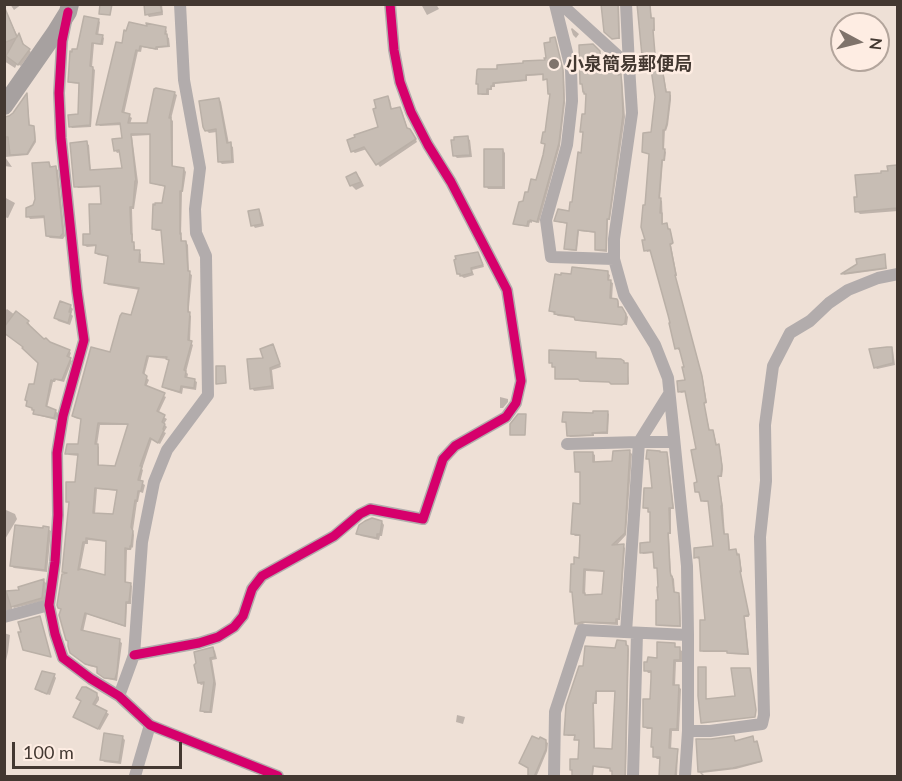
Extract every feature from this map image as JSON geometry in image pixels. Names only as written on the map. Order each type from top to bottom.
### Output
[{"type":"main road","points":[[4,106],[69,8]]},
{"type":"street","points":[[119,696],[134,655],[142,542],[154,482],[167,450],[208,395],[206,256],[196,233],[195,209],[200,168],[184,80],[180,4]]},
{"type":"street","points":[[134,655],[199,643],[218,637],[234,627],[243,616],[252,589],[262,576],[334,536],[360,514],[370,509],[423,519],[443,459],[455,446],[506,417],[516,404],[521,381],[507,290],[451,182],[411,112],[400,82],[394,50],[390,4]]},
{"type":"street","points":[[555,4],[571,69],[573,101],[567,145],[546,220],[551,257],[614,260]]},
{"type":"street","points":[[561,4],[629,66]]},
{"type":"street","points":[[626,4],[632,113],[614,260],[624,296],[655,345],[668,378],[687,566],[685,777]]},
{"type":"street","points":[[69,8],[63,41],[60,82],[61,138],[84,340],[63,416],[57,453],[56,562],[49,605],[55,634],[63,658],[90,679],[119,696],[150,725],[279,777]]},
{"type":"street","points":[[687,731],[710,731],[762,724],[764,716],[760,537],[766,482],[765,425],[773,366],[790,333],[810,321],[829,303],[878,278],[897,274]]},
{"type":"street","points":[[633,777],[632,632],[639,442],[669,394]]},
{"type":"street","points":[[567,444],[674,442]]},
{"type":"street","points":[[4,617],[49,605]]},
{"type":"street","points":[[554,777],[555,712],[582,630],[688,634]]},
{"type":"street","points":[[135,777],[150,725]]},
{"type":"building","points":[[100,4],[112,4],[110,15],[99,14]]},
{"type":"building","points":[[144,4],[160,4],[162,12],[145,15]]},
{"type":"building","points":[[601,4],[618,4],[619,38],[612,39],[604,32]]},
{"type":"building","points":[[637,4],[650,4],[651,18],[654,18],[655,54],[642,56]]},
{"type":"building","points":[[4,6],[17,37],[19,33],[23,44],[30,49],[18,65],[6,56],[16,38],[4,43]]},
{"type":"building","points":[[84,16],[99,19],[96,34],[103,35],[101,44],[92,43],[90,125],[69,127],[68,115],[78,114],[79,83],[68,82],[70,51],[77,49]]},
{"type":"building","points":[[129,22],[166,27],[168,46],[156,47],[156,49],[140,46],[139,51],[136,50],[122,112],[130,114],[128,123],[147,123],[154,89],[175,92],[169,118],[171,117],[172,166],[184,168],[182,191],[180,191],[180,234],[181,241],[186,241],[188,271],[190,271],[188,340],[192,341],[184,370],[186,371],[185,377],[195,379],[194,388],[181,386],[180,392],[162,387],[169,360],[166,359],[167,357],[147,356],[143,373],[147,376],[145,385],[165,393],[157,411],[165,415],[162,422],[165,424],[158,443],[150,438],[140,466],[142,466],[138,480],[143,481],[141,491],[138,491],[137,501],[135,500],[131,546],[130,549],[125,548],[125,582],[131,583],[129,602],[126,602],[125,626],[85,613],[81,630],[120,639],[115,679],[104,678],[97,673],[97,667],[85,664],[70,653],[59,615],[61,609],[57,605],[62,574],[67,573],[62,572],[69,502],[66,502],[66,482],[75,482],[78,454],[65,454],[67,444],[78,444],[81,419],[72,416],[91,347],[110,352],[120,316],[122,313],[131,315],[139,288],[104,283],[108,256],[95,253],[96,245],[83,245],[83,234],[90,234],[89,204],[101,204],[100,186],[74,187],[70,143],[87,141],[90,170],[122,168],[119,150],[114,151],[112,139],[122,138],[120,123],[96,125],[116,42],[122,43],[124,30],[126,31]],"holes":[[[131,134],[150,134],[150,183],[165,186],[162,203],[153,204],[152,229],[161,230],[164,264],[139,262],[140,250],[134,250],[130,207],[133,207],[136,181]],[[98,423],[128,424],[115,466],[98,465],[98,444],[95,444]],[[95,488],[117,490],[113,514],[93,513]],[[86,538],[106,541],[105,575],[78,570],[83,542],[86,542]]]},
{"type":"building","points":[[555,37],[563,70],[564,100],[559,143],[537,222],[530,220],[527,226],[513,224],[519,202],[523,201],[525,192],[528,192],[531,179],[536,180],[543,155],[545,144],[541,143],[543,132],[545,132],[550,94],[548,94],[547,79],[543,80],[543,74],[526,75],[526,80],[493,83],[491,89],[487,89],[487,94],[478,94],[477,70],[497,69],[497,65],[523,63],[523,61],[545,60],[544,43],[550,42],[550,38]]},
{"type":"building","points":[[593,44],[600,51],[600,58],[607,58],[615,64],[615,68],[618,68],[618,75],[621,74],[622,89],[623,115],[609,219],[607,219],[606,250],[595,250],[595,232],[578,230],[576,250],[564,249],[567,223],[554,221],[558,209],[569,211],[570,202],[572,202],[578,152],[581,153],[583,132],[580,132],[582,114],[585,114],[586,94],[580,84],[579,45]]},
{"type":"building","points":[[662,67],[666,92],[670,92],[670,97],[667,123],[663,130],[663,149],[665,149],[659,198],[661,198],[660,213],[662,213],[662,224],[667,223],[670,229],[675,275],[702,376],[709,430],[713,430],[716,445],[719,444],[722,466],[721,476],[718,476],[724,534],[728,534],[729,550],[736,549],[737,555],[739,554],[749,615],[744,616],[748,654],[700,651],[700,620],[705,620],[699,557],[694,558],[694,548],[713,546],[708,501],[701,501],[699,492],[695,492],[694,483],[697,482],[691,450],[696,449],[685,391],[678,392],[677,381],[685,380],[682,367],[684,367],[679,348],[675,349],[650,250],[644,251],[642,240],[645,240],[641,227],[649,154],[642,152],[643,133],[651,132],[655,97],[651,69]]},
{"type":"building","points":[[27,93],[29,125],[34,126],[35,140],[27,154],[10,155],[8,137],[4,137],[4,117],[13,113]]},
{"type":"building","points":[[388,96],[391,109],[400,107],[407,128],[416,139],[376,165],[364,147],[351,152],[347,140],[355,137],[354,135],[378,127],[373,109],[376,108],[374,100]]},
{"type":"building","points":[[219,98],[227,143],[231,142],[232,161],[218,162],[216,129],[205,131],[203,127],[199,101]]},
{"type":"building","points":[[468,136],[470,155],[453,156],[451,140],[454,140],[454,137]]},
{"type":"building","points":[[484,149],[503,149],[503,187],[484,187]]},
{"type":"building","points":[[49,162],[50,167],[56,166],[63,233],[60,237],[46,236],[44,216],[26,217],[26,208],[33,205],[35,199],[32,163]]},
{"type":"building","points":[[897,165],[897,208],[855,212],[854,197],[857,197],[855,175],[881,173],[881,171],[888,171],[887,166]]},
{"type":"building","points":[[356,172],[361,182],[350,186],[346,177]]},
{"type":"building","points":[[259,209],[262,224],[251,226],[248,211]]},
{"type":"building","points":[[478,252],[483,265],[471,268],[472,273],[460,276],[457,274],[455,256]]},
{"type":"building","points":[[885,254],[886,268],[841,274],[857,264],[856,259]]},
{"type":"building","points":[[572,267],[608,271],[608,280],[611,280],[610,298],[617,299],[618,307],[622,307],[626,314],[625,323],[622,325],[575,320],[574,317],[549,311],[555,274],[571,274]]},
{"type":"building","points":[[60,301],[71,305],[68,323],[54,318]]},
{"type":"building","points":[[16,311],[29,321],[27,323],[44,339],[70,350],[67,356],[71,358],[62,380],[51,380],[46,406],[56,410],[54,418],[33,414],[34,410],[26,406],[27,401],[25,400],[29,384],[34,384],[38,363],[23,347],[4,333],[4,327]]},
{"type":"building","points":[[273,344],[280,364],[270,368],[272,386],[250,389],[247,359],[263,358],[260,349]]},
{"type":"building","points":[[892,347],[893,363],[874,368],[869,349]]},
{"type":"building","points":[[549,350],[596,352],[596,358],[621,359],[624,363],[628,363],[628,384],[555,379],[555,367],[549,363]]},
{"type":"building","points":[[216,366],[225,366],[226,383],[216,384]]},
{"type":"building","points":[[593,411],[608,411],[607,432],[567,436],[566,422],[562,422],[563,412],[593,413]]},
{"type":"building","points":[[518,414],[526,414],[525,435],[510,435],[510,424]]},
{"type":"building","points":[[630,450],[625,533],[612,545],[624,544],[619,619],[616,619],[616,623],[582,622],[575,624],[572,592],[570,592],[571,564],[574,564],[574,557],[579,558],[580,535],[571,534],[573,503],[580,504],[580,472],[575,472],[574,452],[593,452],[593,462],[612,461],[613,451]],"holes":[[[584,569],[604,571],[602,594],[585,595],[583,593]]]},
{"type":"building","points":[[647,450],[667,452],[673,508],[669,508],[670,571],[674,592],[679,593],[680,626],[656,625],[657,568],[654,568],[653,552],[640,553],[640,543],[650,542],[650,512],[648,508],[643,508],[644,488],[652,488],[649,459],[646,459]]},
{"type":"building","points":[[372,518],[382,521],[377,538],[356,534],[359,525]]},
{"type":"building","points":[[15,525],[49,527],[45,570],[10,566]]},
{"type":"building","points":[[44,579],[42,598],[11,607],[6,591],[19,590],[18,587]]},
{"type":"building","points":[[40,616],[51,657],[23,650],[18,632],[21,632],[18,622]]},
{"type":"building","points":[[617,640],[626,641],[628,646],[625,777],[612,777],[610,768],[593,766],[592,777],[572,777],[570,759],[578,759],[579,740],[574,740],[575,735],[564,735],[566,705],[579,666],[583,666],[585,646],[615,648]],"holes":[[[596,691],[615,691],[612,749],[594,748],[593,703],[595,703]]]},
{"type":"building","points":[[657,642],[675,643],[675,647],[680,647],[680,660],[674,660],[673,685],[679,685],[677,729],[670,729],[669,748],[678,749],[675,777],[659,777],[660,757],[653,757],[652,728],[643,727],[643,699],[650,699],[651,678],[651,671],[644,671],[644,662],[647,662],[648,657],[657,658]]},
{"type":"building","points":[[213,647],[215,657],[210,658],[214,681],[210,712],[200,711],[204,682],[198,683],[194,652]]},
{"type":"building","points":[[698,667],[706,667],[706,699],[735,696],[731,668],[750,668],[755,717],[701,723]]},
{"type":"building","points":[[42,671],[55,674],[47,694],[35,689]]},
{"type":"building","points":[[82,687],[97,693],[93,704],[107,711],[98,729],[73,717],[81,701],[76,698]]},
{"type":"building","points":[[104,733],[123,736],[119,762],[100,760]]},
{"type":"building","points":[[532,736],[546,740],[546,749],[534,777],[528,777],[528,768],[519,763]]},
{"type":"building","points":[[734,736],[735,741],[753,736],[754,742],[757,741],[762,761],[733,768],[698,772],[696,739]]},
{"type":"cycle path","points":[[134,655],[199,643],[218,637],[234,627],[243,616],[252,589],[262,576],[334,536],[360,514],[370,509],[423,519],[443,459],[455,446],[506,417],[516,403],[521,381],[507,290],[451,182],[411,112],[400,82],[394,50],[390,4]]},
{"type":"cycle path","points":[[68,12],[62,41],[59,93],[61,138],[84,340],[63,416],[57,453],[58,515],[49,605],[55,634],[63,658],[119,696],[150,725],[278,776]]},
{"type":"place","name":"小泉簡易郵便局","points":[[554,64]]}]
